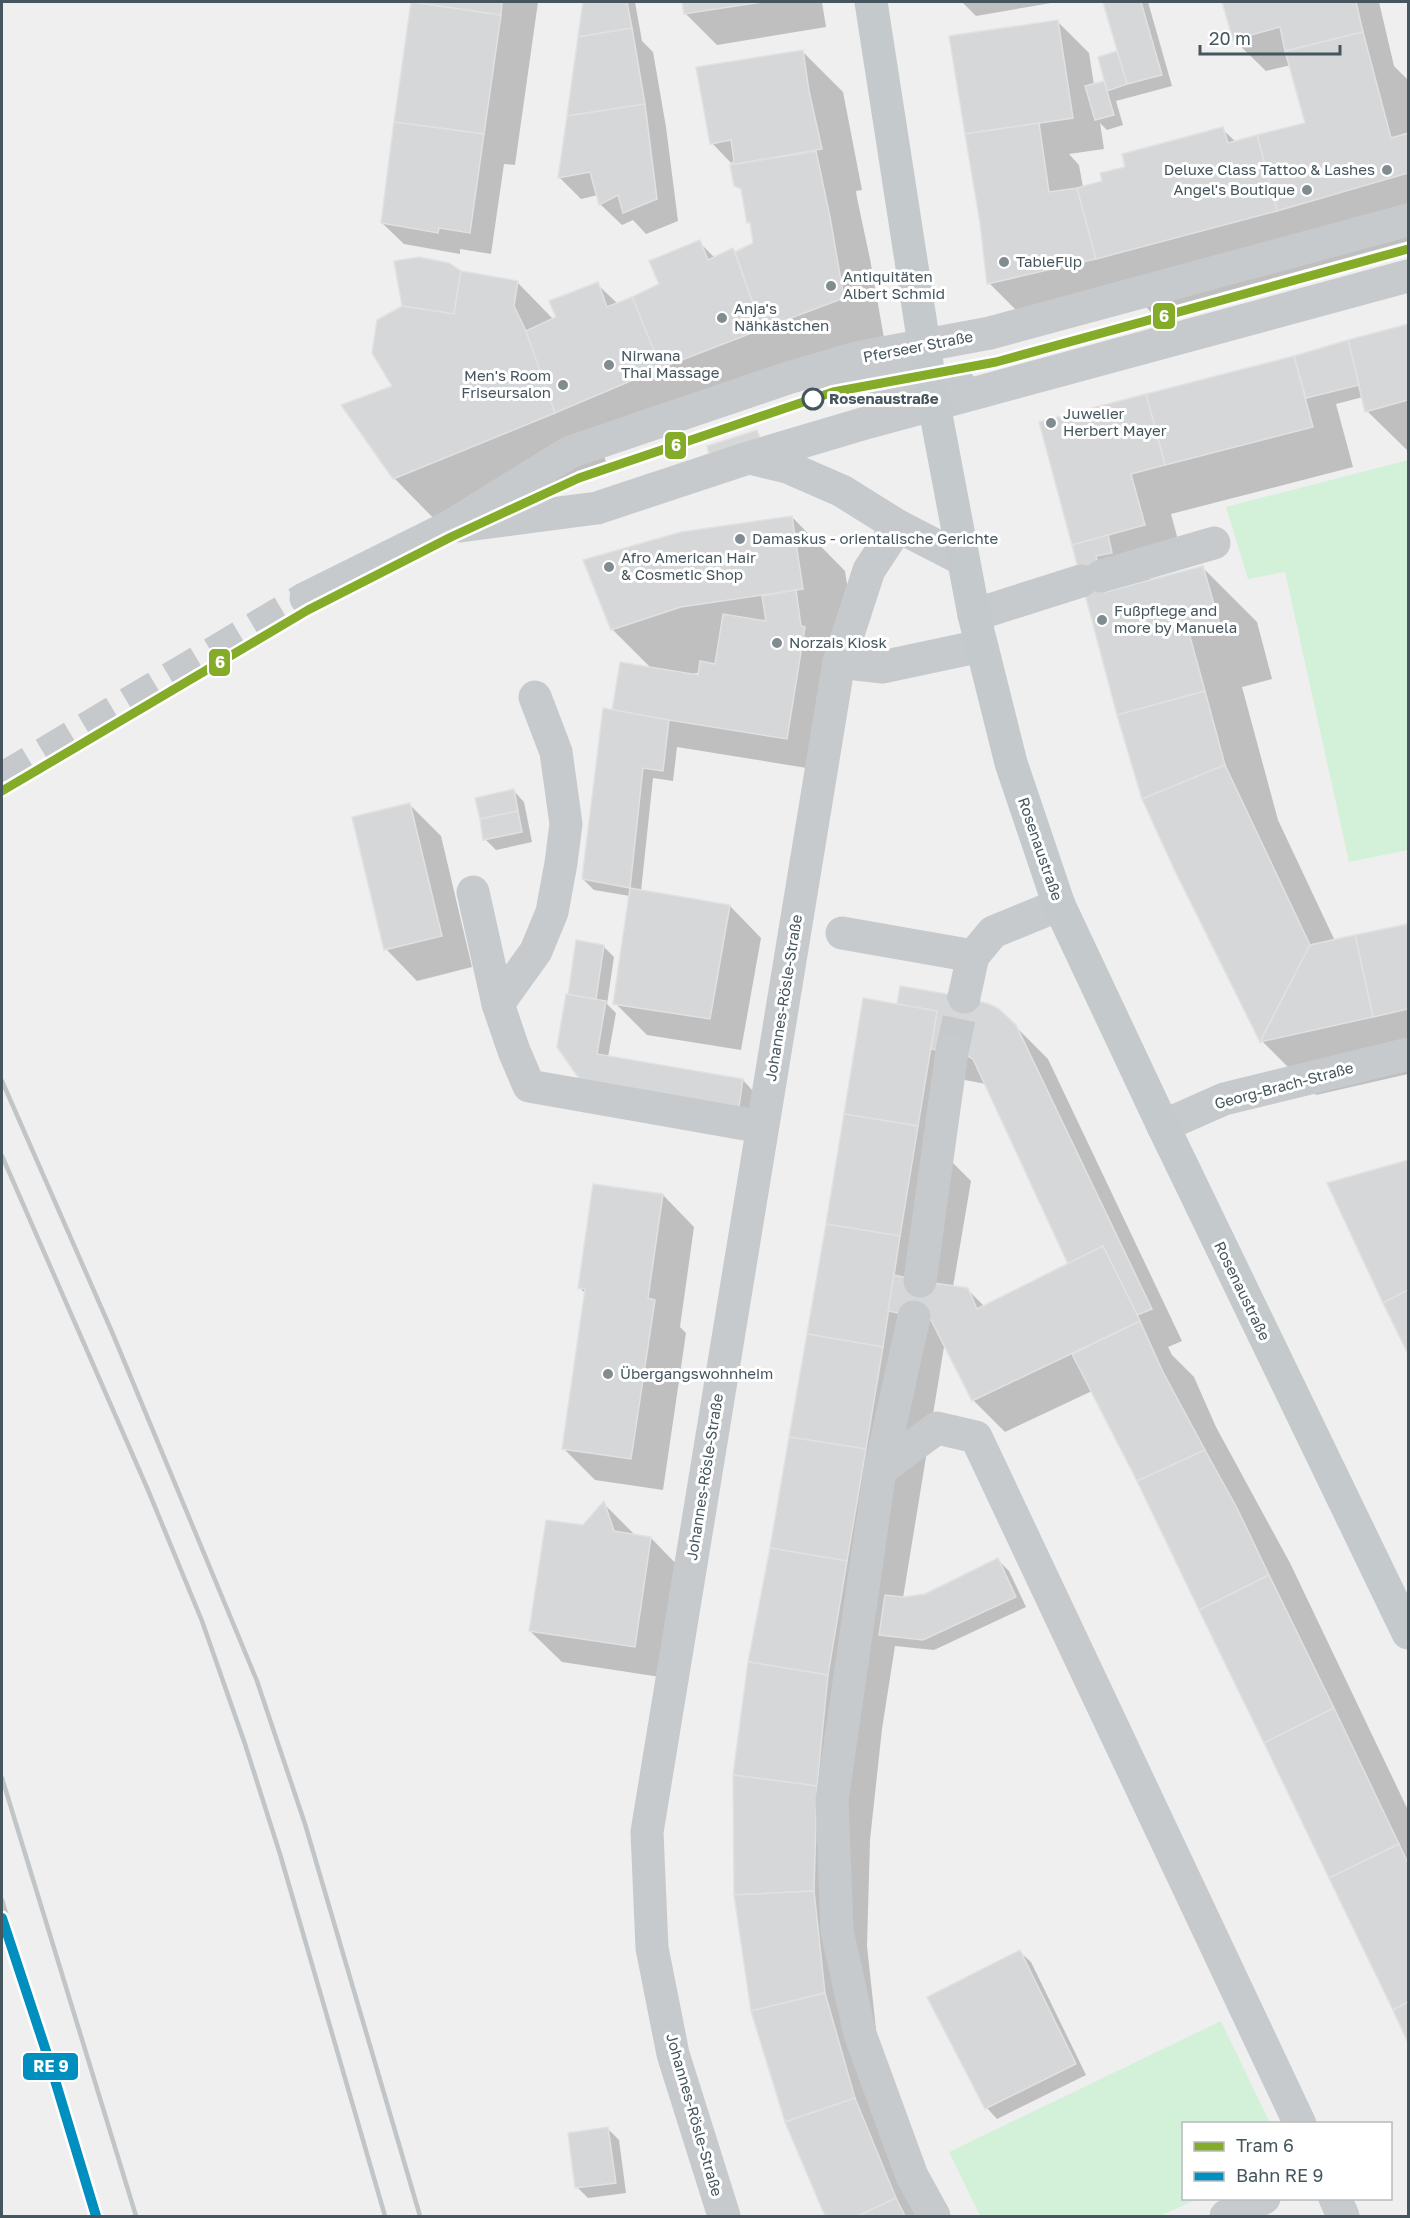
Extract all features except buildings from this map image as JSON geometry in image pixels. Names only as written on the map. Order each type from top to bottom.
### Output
[{"type":"main road","name":"Rosenaustraße","points":[[871,2],[924,345],[962,559],[1011,764],[1059,905],[1408,1633]]},
{"type":"street","name":"Pferseer Straße","points":[[306,598],[449,527],[570,452],[788,378],[856,358],[990,333],[1408,220]]},
{"type":"street","name":"Pferseer Straße","points":[[449,527],[597,508],[932,393],[1001,387],[1408,276]]},
{"type":"street","points":[[449,527],[575,469],[689,427],[810,388],[860,376],[932,393]]},
{"type":"street","points":[[748,458],[787,467],[833,487],[898,526],[962,559]]},
{"type":"street","name":"Johannes-Rösle-Straße","points":[[724,2217],[673,2054],[652,1948],[647,1832],[839,662],[869,570],[898,526]]},
{"type":"street","points":[[839,662],[882,667],[978,631],[1091,578],[1214,543]]},
{"type":"street","points":[[498,1004],[536,951],[552,912],[565,834],[566,824],[556,752],[535,697]]},
{"type":"street","points":[[473,892],[498,1004],[514,1052],[529,1086],[762,1127]]},
{"type":"street","points":[[964,997],[973,956],[993,932],[1059,905]]},
{"type":"street","points":[[842,933],[973,956]]},
{"type":"street","points":[[920,1281],[952,1052]]},
{"type":"street","name":"Georg-Brach-Straße","points":[[1163,1126],[1224,1099],[1408,1054]]},
{"type":"street","points":[[915,1317],[880,1470],[832,1800],[837,1930],[860,2034],[912,2176],[934,2217]]},
{"type":"street","points":[[880,1470],[937,1428],[976,1437],[1299,2122]]},
{"type":"street","points":[[1226,2217],[1262,2200]]},
{"type":"street","points":[[1335,2200],[1343,2217]]},
{"type":"green space","points":[[1408,460],[1408,850],[1349,862],[1285,572],[1248,579],[1226,507]]},
{"type":"green space","points":[[1221,2021],[1270,2122],[1182,2122],[1182,2200],[1195,2200],[1160,2216],[980,2216],[949,2152]]},
{"type":"tunnel","points":[[2,779],[306,598]]},
{"type":"tunnel","points":[[952,1051],[964,997]]},
{"type":"railway","points":[[2,1081],[112,1332],[257,1681],[305,1824],[420,2216]]},
{"type":"railway","points":[[2,1156],[148,1490],[202,1621],[280,1854],[385,2216]]},
{"type":"railway","points":[[2,1778],[136,2216]]},
{"type":"railway","points":[[2,1900],[48,2057]]},
{"type":"tram line","name":"6","points":[[2,791],[308,610],[451,537],[579,478],[833,392],[996,362],[1408,249]]},
{"type":"transit line","points":[[2,1918],[48,2057],[96,2216]]},
{"type":"place","name":"Deluxe Class Tattoo & Lashes","points":[[1387,170]]},
{"type":"place","name":"Angel's Boutique","points":[[1307,190]]},
{"type":"place","name":"TableFlip","points":[[1004,262]]},
{"type":"place","name":"Antiquitäten Albert Schmid","points":[[831,286]]},
{"type":"place","name":"Anja's Nähkästchen","points":[[722,318]]},
{"type":"place","name":"Nirwana Thai Massage","points":[[609,365]]},
{"type":"place","name":"Men's Room Friseursalon","points":[[563,385]]},
{"type":"place","name":"Rosenaustraße","points":[[813,399]]},
{"type":"place","name":"Juwelier Herbert Mayer","points":[[1051,423]]},
{"type":"place","name":"Damaskus - orientalische Gerichte","points":[[740,539]]},
{"type":"place","name":"Afro American Hair & Cosmetic Shop","points":[[609,567]]},
{"type":"place","name":"Fußpflege and more by Manuela","points":[[1102,620]]},
{"type":"place","name":"Norzais Kiosk","points":[[777,643]]},
{"type":"place","name":"Übergangswohnheim","points":[[608,1374]]}]
